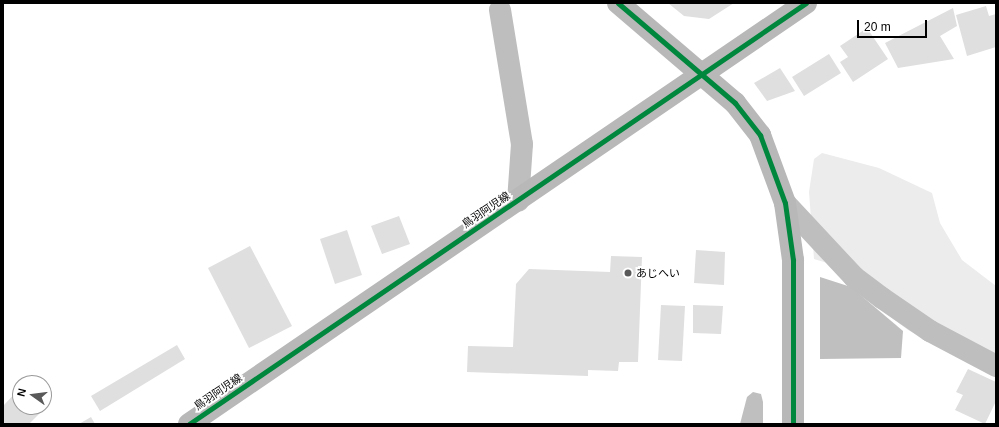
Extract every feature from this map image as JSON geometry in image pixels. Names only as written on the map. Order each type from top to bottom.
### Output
[{"type":"main road","points":[[618,3],[735,103],[760,134],[785,203],[793,260],[793,424]]},
{"type":"main road","name":"鳥羽阿児線","points":[[189,424],[702,76],[806,3]]},
{"type":"street","points":[[500,10],[522,144],[518,201]]},
{"type":"street","points":[[785,203],[854,277],[930,331],[996,366]]},
{"type":"shaded area","points":[[822,153],[879,168],[932,193],[940,223],[962,260],[996,286],[996,364],[960,358],[908,330],[851,287],[844,268],[814,259],[809,192],[814,159]]},
{"type":"shaded area","points":[[820,277],[851,287],[903,331],[901,358],[820,359]]},
{"type":"shaded area","points":[[753,392],[761,394],[763,402],[763,424],[740,424],[747,397]]},
{"type":"building","points":[[668,3],[734,3],[709,19],[684,16]]},
{"type":"building","points":[[986,6],[989,16],[996,14],[996,47],[967,56],[956,15]]},
{"type":"building","points":[[953,8],[957,26],[940,36],[954,59],[898,68],[885,43]]},
{"type":"building","points":[[867,28],[888,59],[853,82],[840,62],[848,57],[840,46]]},
{"type":"building","points":[[829,54],[841,73],[804,96],[792,77]]},
{"type":"building","points":[[780,68],[795,91],[767,101],[754,83]]},
{"type":"building","points":[[399,216],[410,244],[382,254],[371,226]]},
{"type":"building","points":[[347,230],[362,275],[335,284],[320,239]]},
{"type":"building","points":[[250,246],[292,326],[249,348],[208,268]]},
{"type":"building","points":[[696,250],[725,252],[724,285],[694,283]]},
{"type":"building","points":[[611,256],[642,257],[638,362],[619,362],[618,371],[588,370],[588,376],[467,372],[468,346],[513,347],[516,284],[529,269],[610,272]]},
{"type":"building","points":[[661,305],[685,306],[682,361],[658,360]]},
{"type":"building","points":[[693,305],[723,306],[721,334],[693,333]]},
{"type":"building","points":[[177,345],[185,359],[100,411],[91,396]]},
{"type":"building","points":[[968,369],[996,382],[996,401],[985,424],[955,410],[963,395],[956,392]]},
{"type":"building","points":[[12,396],[12,415],[38,415],[29,424],[3,424],[3,406]]},
{"type":"building","points":[[91,417],[95,424],[79,424]]},
{"type":"cycle path","points":[[618,3],[735,103],[760,135],[785,203],[793,260],[793,424]]},
{"type":"cycle path","points":[[189,424],[806,3]]},
{"type":"place","name":"あじへい","points":[[628,273]]}]
